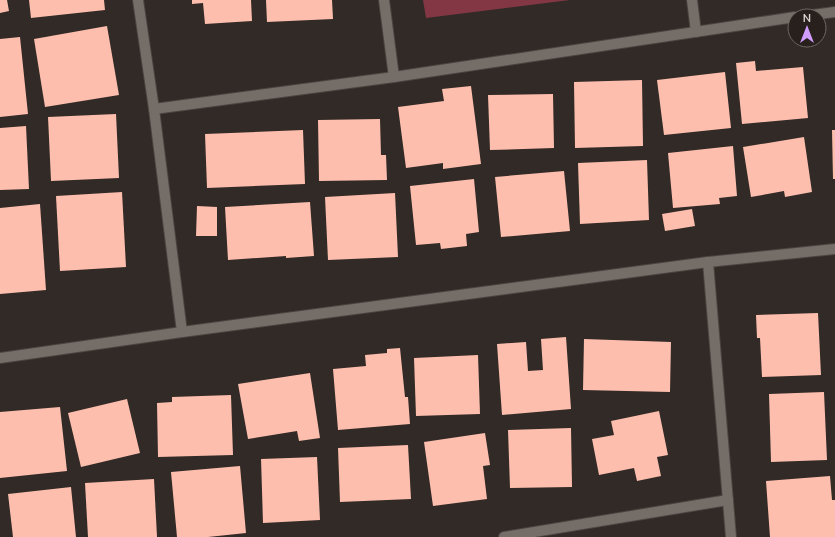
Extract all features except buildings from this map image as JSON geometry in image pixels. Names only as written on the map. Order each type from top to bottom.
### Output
[{"type":"street","points":[[138,0],[154,109],[182,332]]},
{"type":"street","points":[[384,0],[394,77]]},
{"type":"street","points":[[692,0],[696,32]]},
{"type":"street","points":[[154,109],[394,77],[787,19]]},
{"type":"street","points":[[0,358],[182,332],[708,262],[835,249]]},
{"type":"street","points":[[708,262],[731,537]]},
{"type":"street","points":[[504,537],[728,500]]},
{"type":"shaded area","points":[[423,0],[570,0],[426,18]]}]
